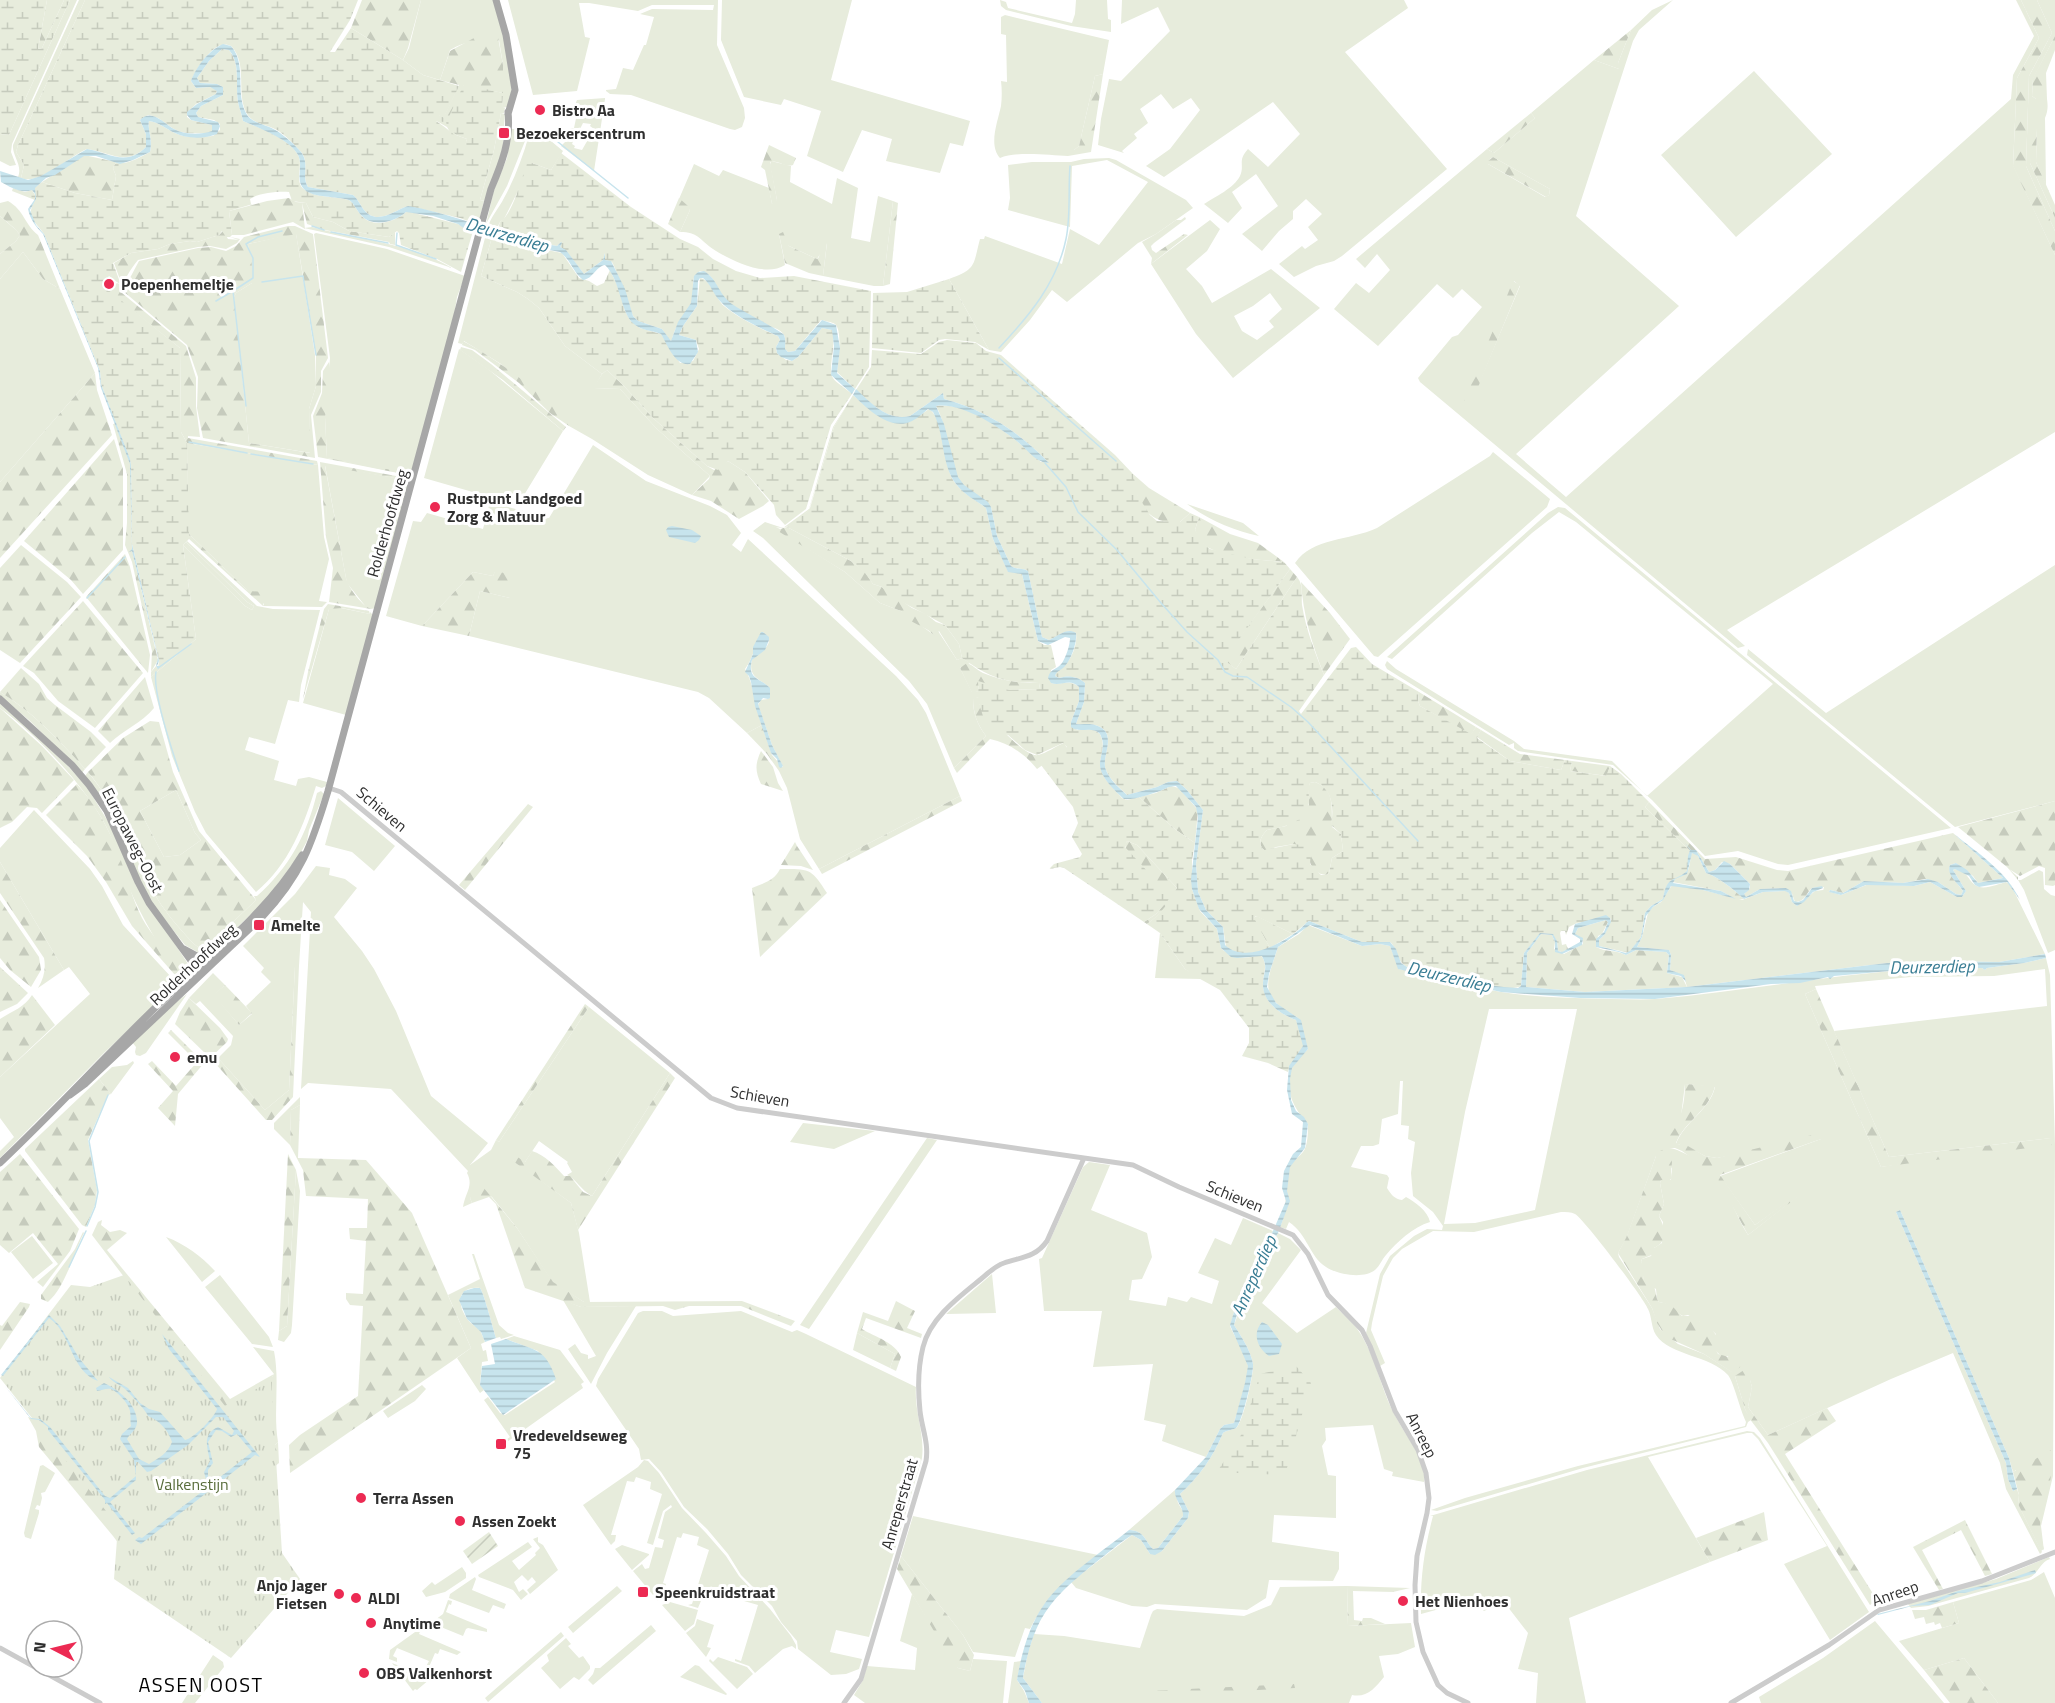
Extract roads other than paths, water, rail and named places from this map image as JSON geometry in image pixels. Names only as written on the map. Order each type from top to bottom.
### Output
[{"type":"main road","name":"Rolderhoofdweg","points":[[0,1162],[70,1095],[99,1061],[281,897],[300,868],[314,835],[329,788],[491,189],[507,146],[510,128],[508,112],[515,90],[506,35],[496,0]]},
{"type":"main road","name":"Europaweg-Oost","points":[[0,699],[65,759],[89,785],[107,811],[149,903],[200,970]]},
{"type":"main road","name":"Rolderhoofdweg","points":[[200,970],[203,963],[274,896],[314,835]]},
{"type":"main road","name":"Europaweg-Oost","points":[[184,949],[189,950],[203,963]]},
{"type":"street","name":"Schieven","points":[[329,788],[341,792],[719,1103],[737,1108],[1140,1167],[1179,1187],[1281,1230]]},
{"type":"street","name":"Anreperstraat","points":[[844,1703],[861,1679],[926,1461],[927,1441],[919,1401],[921,1360],[926,1339],[935,1323],[956,1300],[995,1268],[1004,1263],[1028,1257],[1041,1248],[1047,1241],[1084,1158]]},
{"type":"street","name":"Anreep","points":[[1281,1230],[1293,1235],[1303,1246],[1328,1294],[1362,1330],[1395,1411],[1423,1461],[1428,1498],[1416,1567],[1415,1608],[1418,1635],[1438,1685],[1447,1693],[1468,1703]]},
{"type":"street","name":"Anreep","points":[[1731,1703],[1829,1645],[1879,1610],[1982,1581],[2052,1553]]},
{"type":"street","points":[[0,1648],[100,1703]]},
{"type":"water","name":"Deurzerdiep","points":[[223,44],[231,46],[239,61],[241,96],[248,117],[280,133],[301,152],[305,161],[305,179],[308,187],[353,195],[369,215],[375,217],[386,216],[408,206],[538,242],[557,246],[561,242],[560,247],[566,250],[584,274],[603,260],[605,253],[605,260],[611,261],[625,289],[633,316],[638,321],[662,329],[671,341],[678,322],[691,303],[694,276],[704,271],[713,279],[729,302],[784,335],[785,349],[788,352],[795,351],[822,320],[836,325],[840,348],[837,373],[855,389],[852,394],[831,375],[834,346],[832,330],[822,328],[792,361],[781,357],[776,347],[780,340],[778,336],[732,312],[703,278],[698,281],[697,306],[679,335],[696,340],[698,352],[690,364],[685,364],[672,354],[661,334],[640,328],[629,319],[614,279],[605,265],[583,280],[560,252],[512,243],[511,245],[507,241],[465,229],[458,224],[433,216],[406,212],[390,221],[371,221],[361,215],[349,200],[309,193],[300,182],[300,159],[294,149],[274,135],[243,121],[237,95],[235,62],[229,50],[222,49],[209,61],[197,78],[200,83],[217,84],[223,87],[223,95],[201,106],[196,113],[198,117],[218,122],[220,126],[217,134],[190,137],[149,121],[150,152],[120,164],[96,156],[84,156],[55,175],[46,178],[35,188],[36,199],[30,210],[36,225],[44,234],[100,371],[101,384],[130,459],[132,544],[159,661],[157,666],[161,666],[158,669],[156,666],[158,658],[135,563],[132,551],[129,552],[132,549],[130,464],[101,388],[98,368],[43,234],[34,223],[29,213],[28,209],[35,199],[35,194],[32,190],[20,191],[1,182],[0,171],[28,180],[41,176],[87,149],[118,157],[132,156],[146,147],[146,134],[140,120],[149,116],[183,132],[198,134],[212,131],[212,125],[191,120],[187,112],[216,94],[217,91],[210,87],[196,88],[191,81],[204,60],[213,50]]},
{"type":"water","name":"Anreperdiep","points":[[856,389],[880,410],[902,417],[910,416],[943,393],[944,399],[973,409],[1013,431],[1049,463],[1036,459],[1011,437],[981,417],[957,408],[936,406],[944,424],[958,477],[964,485],[988,502],[991,507],[997,536],[1011,566],[1028,571],[1042,637],[1049,640],[1065,632],[1076,633],[1070,659],[1055,676],[1072,677],[1085,683],[1084,702],[1076,724],[1095,725],[1106,733],[1108,745],[1105,765],[1110,777],[1127,795],[1177,781],[1203,810],[1196,864],[1198,892],[1206,910],[1223,927],[1225,945],[1233,950],[1242,953],[1263,950],[1299,930],[1309,921],[1362,942],[1390,942],[1396,949],[1401,963],[1407,967],[1448,978],[1518,988],[1521,986],[1524,953],[1540,933],[1553,934],[1557,941],[1558,951],[1562,952],[1580,942],[1580,939],[1572,934],[1575,924],[1606,915],[1611,922],[1599,940],[1599,946],[1626,953],[1630,951],[1641,937],[1645,913],[1651,906],[1663,899],[1666,886],[1671,881],[1687,871],[1690,850],[1685,843],[1691,850],[1696,850],[1709,872],[1715,870],[1724,861],[1730,864],[1750,884],[1749,890],[1744,894],[1746,897],[1760,889],[1786,888],[1791,891],[1794,901],[1798,902],[1803,900],[1812,888],[1822,886],[1823,888],[1813,892],[1797,906],[1792,902],[1789,893],[1785,891],[1763,892],[1744,899],[1721,880],[1706,873],[1698,856],[1692,853],[1687,874],[1675,879],[1673,883],[1721,891],[1736,899],[1703,890],[1671,886],[1663,900],[1646,916],[1642,937],[1637,947],[1669,950],[1670,970],[1684,975],[1686,982],[1681,976],[1667,973],[1669,955],[1666,952],[1636,950],[1626,955],[1596,947],[1596,939],[1604,932],[1608,922],[1606,920],[1578,928],[1575,934],[1583,938],[1582,945],[1562,954],[1555,952],[1552,935],[1541,934],[1527,953],[1526,987],[1585,992],[1687,987],[1887,963],[1999,962],[2045,954],[2046,958],[1985,970],[1948,966],[1930,967],[1916,971],[1912,969],[1834,976],[1830,979],[1828,977],[1800,983],[1771,984],[1655,999],[1580,998],[1501,992],[1398,969],[1390,946],[1380,944],[1362,946],[1310,925],[1278,947],[1267,987],[1276,1003],[1301,1020],[1308,1049],[1292,1068],[1291,1100],[1296,1111],[1304,1117],[1308,1124],[1305,1148],[1290,1167],[1287,1191],[1290,1201],[1278,1233],[1240,1304],[1234,1325],[1248,1349],[1253,1364],[1244,1408],[1236,1428],[1223,1433],[1205,1466],[1180,1494],[1189,1512],[1188,1518],[1162,1551],[1155,1555],[1150,1554],[1141,1540],[1132,1535],[1079,1576],[1054,1600],[1038,1625],[1032,1640],[1023,1678],[1042,1703],[1029,1703],[1025,1691],[1017,1680],[1028,1637],[1036,1617],[1048,1599],[1066,1580],[1129,1530],[1141,1534],[1153,1549],[1158,1548],[1183,1516],[1175,1490],[1206,1457],[1220,1429],[1224,1425],[1234,1423],[1248,1366],[1230,1325],[1239,1296],[1286,1201],[1282,1188],[1284,1171],[1293,1154],[1301,1147],[1303,1122],[1292,1114],[1287,1090],[1289,1066],[1303,1046],[1296,1020],[1278,1011],[1265,996],[1263,983],[1265,966],[1262,956],[1231,957],[1221,948],[1217,929],[1199,909],[1191,880],[1198,817],[1196,807],[1176,786],[1141,797],[1124,799],[1108,783],[1100,768],[1103,745],[1100,734],[1093,730],[1078,730],[1071,727],[1079,701],[1079,687],[1069,682],[1051,683],[1048,678],[1050,672],[1063,660],[1070,638],[1065,637],[1048,645],[1038,641],[1022,574],[1008,572],[993,539],[986,508],[963,491],[951,476],[945,459],[940,430],[933,412],[928,409],[914,420],[904,424],[887,421],[872,412],[853,395]]},
{"type":"water","points":[[672,526],[692,530],[701,536],[695,543],[669,537],[666,530]]},
{"type":"water","points":[[761,632],[769,637],[769,640],[765,650],[752,660],[751,671],[755,677],[770,688],[770,698],[763,698],[758,704],[772,745],[783,766],[781,768],[771,753],[755,706],[751,682],[745,672],[753,654],[753,647]]},
{"type":"water","points":[[1954,834],[2000,872],[2020,900],[2007,882],[1979,887],[1969,876],[1955,869],[1953,870],[1966,891],[1962,897],[1957,897],[1930,882],[1914,886],[1866,885],[1841,895],[1829,892],[1830,890],[1843,893],[1864,881],[1903,883],[1928,879],[1961,895],[1963,891],[1953,879],[1949,869],[1950,865],[1956,863],[1967,870],[1978,883],[2003,878]]},
{"type":"water","points":[[1900,1210],[2009,1458],[2017,1489],[2013,1491],[2008,1479],[2006,1463],[1896,1212]]},
{"type":"water","points":[[480,1288],[482,1291],[496,1338],[485,1342],[481,1332],[467,1319],[459,1300],[464,1291]]},
{"type":"water","points":[[49,1315],[60,1326],[79,1358],[98,1381],[82,1369],[62,1332],[49,1318],[3,1376],[1,1375]]},
{"type":"water","points":[[1262,1322],[1268,1325],[1282,1344],[1279,1354],[1269,1356],[1261,1349],[1257,1340],[1257,1331]]},
{"type":"water","points":[[162,1334],[260,1457],[255,1455],[141,1544],[135,1540],[142,1538],[208,1487],[204,1472],[210,1461],[207,1441],[210,1433],[218,1427],[232,1435],[234,1431],[223,1417],[216,1417],[188,1445],[151,1471],[147,1472],[136,1462],[136,1476],[134,1460],[120,1439],[131,1426],[129,1408],[123,1398],[111,1389],[97,1391],[96,1388],[104,1383],[121,1394],[134,1410],[137,1423],[127,1439],[139,1459],[149,1464],[166,1452],[172,1442],[163,1426],[148,1416],[125,1389],[109,1377],[128,1388],[140,1403],[160,1412],[185,1440],[203,1427],[217,1409],[169,1349]],"holes":[[[216,1430],[231,1437],[237,1434],[252,1452],[214,1482],[208,1477],[208,1470],[213,1463],[208,1442]]]},
{"type":"water","points":[[506,1339],[532,1348],[543,1355],[556,1379],[503,1415],[480,1385],[482,1366],[495,1364],[491,1344]]},
{"type":"water","points":[[4,1385],[31,1418],[40,1419],[50,1427],[105,1496],[110,1498],[136,1476],[136,1480],[110,1502],[135,1533],[132,1535],[107,1503],[105,1504],[105,1500],[48,1430],[48,1427],[39,1420],[31,1419]]},
{"type":"water","points":[[2035,1570],[2036,1573],[1958,1593],[1930,1605],[1912,1606],[1877,1614],[1930,1601],[1958,1591],[2000,1582]]},
{"type":"waterway","points":[[558,142],[628,198]]},
{"type":"waterway","points":[[999,348],[1040,298],[1062,255],[1068,230],[1070,166]]},
{"type":"waterway","points":[[312,226],[324,230]]},
{"type":"waterway","points":[[246,406],[233,291],[253,278],[253,258],[246,244],[258,237],[282,231]]},
{"type":"waterway","points":[[331,232],[388,243]]},
{"type":"waterway","points":[[397,233],[396,245],[436,259]]},
{"type":"waterway","points":[[262,282],[303,276],[316,355]]},
{"type":"waterway","points":[[216,301],[233,291]]},
{"type":"waterway","points":[[999,358],[1116,461]]},
{"type":"waterway","points":[[189,442],[247,453]]},
{"type":"waterway","points":[[251,454],[313,464]]},
{"type":"waterway","points":[[1045,463],[1066,487],[1078,512],[1117,550],[1187,632],[1218,660],[1225,672],[1233,676],[1247,677],[1291,707],[1308,722],[1418,841]]},
{"type":"waterway","points":[[87,598],[125,557]]},
{"type":"waterway","points":[[158,668],[191,644]]},
{"type":"waterway","points":[[156,672],[160,707],[179,771]]},
{"type":"waterway","points":[[87,1226],[98,1192],[89,1141],[108,1095]]},
{"type":"waterway","points":[[69,1267],[86,1231]]},
{"type":"place","name":"Bistro Aa","points":[[540,110]]},
{"type":"place","name":"Bezoekerscentrum","points":[[504,133]]},
{"type":"place","name":"Poepenhemeltje","points":[[109,284]]},
{"type":"place","name":"Rustpunt Landgoed Zorg & Natuur","points":[[435,507]]},
{"type":"place","name":"Amelte","points":[[259,925]]},
{"type":"place","name":"emu","points":[[175,1057]]},
{"type":"place","name":"Vredeveldseweg 75","points":[[501,1444]]},
{"type":"place","name":"Terra Assen","points":[[361,1498]]},
{"type":"place","name":"Assen Zoekt","points":[[460,1521]]},
{"type":"place","name":"Speenkruidstraat","points":[[643,1592]]},
{"type":"place","name":"Anjo Jager Fietsen","points":[[339,1594]]},
{"type":"place","name":"ALDI","points":[[356,1598]]},
{"type":"place","name":"Het Nienhoes","points":[[1403,1601]]},
{"type":"place","name":"Anytime","points":[[371,1623]]},
{"type":"place","name":"OBS Valkenhorst","points":[[364,1673]]},
{"type":"district","name":"ASSEN OOST","points":[[201,1685]]},
{"type":"park label","name":"Valkenstijn","points":[[192,1484]]}]
